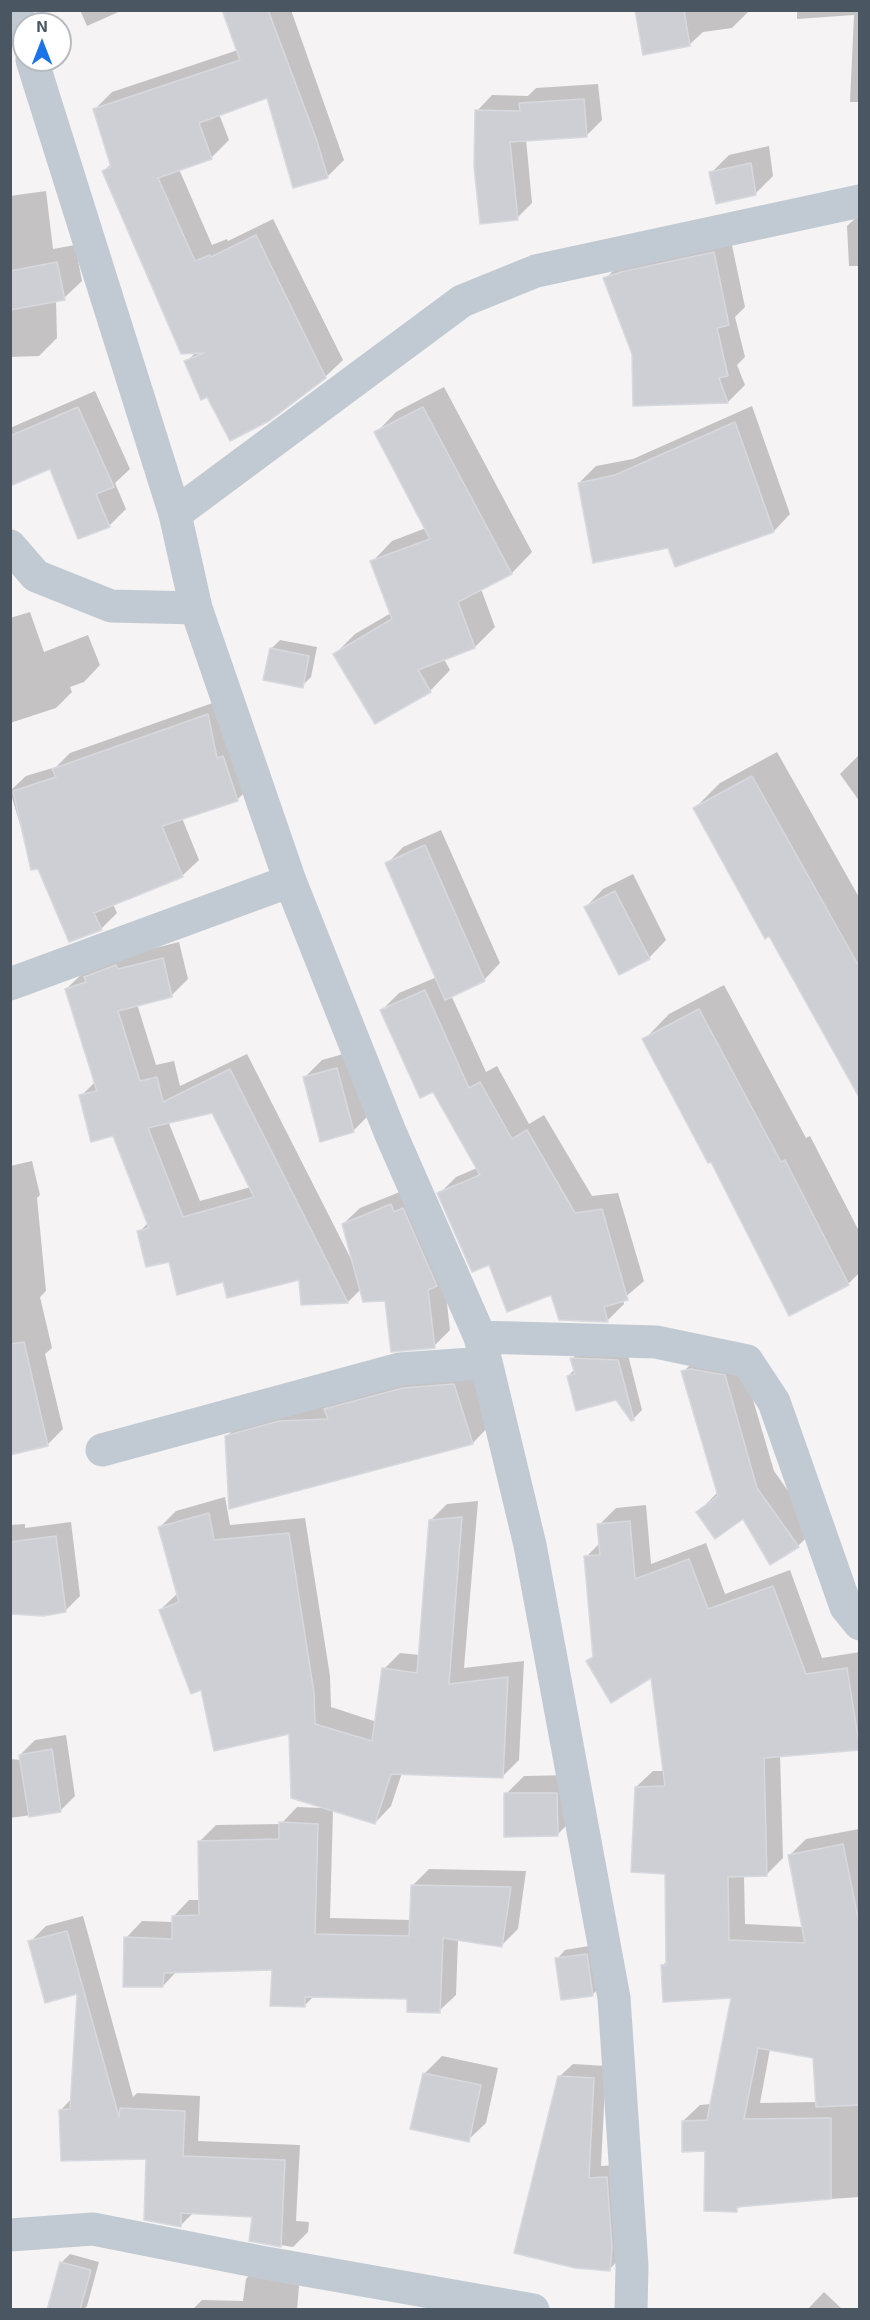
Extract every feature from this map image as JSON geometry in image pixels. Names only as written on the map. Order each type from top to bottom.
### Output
[{"type":"street","points":[[36,72],[175,514],[196,608],[290,881],[390,1132],[483,1350],[530,1545],[614,1998],[632,2266],[631,2310]]},
{"type":"street","points":[[175,514],[462,301],[536,271],[860,201]]},
{"type":"street","points":[[10,546],[36,576],[111,606],[196,608]]},
{"type":"street","points":[[10,984],[290,881]]},
{"type":"street","points":[[102,1450],[400,1369],[483,1350],[656,1342],[747,1361],[774,1402],[846,1607],[860,1624]]},
{"type":"street","points":[[10,2235],[93,2229],[260,2262],[533,2310]]},
{"type":"building","points":[[222,10],[268,10],[316,138],[328,178],[293,188],[267,98],[199,123],[212,159],[158,178],[195,261],[210,255],[211,257],[256,235],[326,378],[269,421],[230,441],[207,397],[201,400],[184,361],[204,353],[181,354],[102,171],[111,167],[93,109],[240,60]]},
{"type":"building","points":[[635,10],[684,10],[690,46],[643,55]]},
{"type":"building","points":[[584,99],[587,137],[510,142],[518,220],[480,224],[474,166],[475,110],[520,111],[519,103]]},
{"type":"building","points":[[751,163],[756,195],[716,204],[709,172]]},
{"type":"building","points":[[714,252],[729,325],[717,328],[728,376],[719,378],[728,403],[633,406],[632,354],[603,278]]},
{"type":"building","points":[[57,262],[65,300],[10,310],[10,271]]},
{"type":"building","points":[[78,407],[114,487],[96,494],[110,527],[78,539],[50,469],[10,486],[10,436]]},
{"type":"building","points":[[423,407],[512,574],[458,602],[475,648],[418,670],[431,692],[375,724],[333,654],[392,619],[370,561],[430,539],[374,432]]},
{"type":"building","points":[[735,422],[774,532],[675,567],[668,548],[593,563],[578,483],[615,475]]},
{"type":"building","points":[[270,648],[309,656],[303,688],[263,680]]},
{"type":"building","points":[[208,714],[217,758],[223,756],[238,801],[162,826],[183,877],[94,913],[102,930],[69,942],[38,869],[31,870],[13,791],[56,777],[52,769]]},
{"type":"building","points":[[752,776],[860,968],[860,1099],[769,936],[765,939],[693,808]]},
{"type":"building","points":[[425,845],[485,981],[445,1000],[385,863]]},
{"type":"building","points":[[615,891],[650,959],[619,975],[584,907]]},
{"type":"building","points":[[163,958],[172,997],[118,1011],[140,1081],[157,1077],[163,1102],[230,1069],[348,1303],[301,1305],[299,1280],[227,1298],[223,1282],[177,1295],[169,1262],[146,1267],[137,1231],[149,1228],[113,1136],[91,1142],[79,1095],[97,1091],[65,989],[86,982],[84,977],[116,965],[118,969]],"holes":[[[212,1113],[254,1197],[183,1217],[148,1128]]]},
{"type":"building","points":[[425,990],[469,1088],[480,1082],[512,1139],[527,1130],[575,1213],[602,1209],[628,1300],[604,1307],[608,1322],[559,1320],[551,1295],[507,1312],[489,1265],[472,1272],[437,1193],[480,1175],[433,1092],[420,1098],[380,1010]]},
{"type":"building","points":[[699,1009],[781,1162],[785,1160],[849,1285],[789,1316],[711,1162],[708,1163],[642,1039]]},
{"type":"building","points":[[337,1068],[354,1132],[320,1142],[303,1077]]},
{"type":"building","points":[[391,1204],[394,1212],[403,1208],[437,1286],[428,1290],[435,1348],[391,1352],[385,1301],[363,1302],[342,1224]]},
{"type":"building","points":[[24,1342],[48,1446],[10,1455],[10,1344]]},
{"type":"building","points":[[570,1358],[618,1360],[634,1420],[631,1421],[616,1400],[576,1411],[567,1376],[575,1374]]},
{"type":"building","points":[[691,1369],[725,1375],[757,1488],[799,1547],[770,1565],[743,1519],[715,1539],[696,1512],[718,1496],[681,1371]]},
{"type":"building","points":[[454,1384],[473,1444],[229,1509],[225,1436],[279,1421],[328,1419],[324,1409],[403,1388]]},
{"type":"building","points":[[209,1513],[214,1540],[289,1533],[314,1693],[315,1724],[372,1741],[382,1668],[417,1673],[429,1520],[462,1517],[449,1684],[508,1677],[503,1778],[391,1774],[375,1824],[291,1798],[289,1734],[214,1751],[201,1690],[191,1694],[159,1610],[179,1602],[158,1527]]},
{"type":"building","points":[[630,1521],[635,1579],[689,1559],[708,1609],[773,1586],[806,1674],[847,1668],[860,1750],[764,1758],[767,1876],[728,1877],[729,1940],[805,1943],[788,1855],[843,1844],[860,1928],[860,2105],[816,2107],[813,2058],[758,2048],[744,2119],[831,2118],[831,2199],[737,2207],[737,2212],[704,2211],[705,2151],[682,2152],[682,2121],[707,2120],[731,1998],[663,2002],[661,1965],[666,1965],[665,1874],[631,1872],[635,1787],[665,1786],[651,1678],[611,1703],[586,1661],[593,1657],[584,1556],[600,1555],[597,1524]]},
{"type":"building","points":[[56,1536],[66,1612],[43,1616],[10,1614],[10,1542]]},
{"type":"building","points":[[52,1749],[61,1812],[29,1817],[19,1755]]},
{"type":"building","points":[[504,1793],[557,1793],[558,1836],[504,1837]]},
{"type":"building","points":[[279,1822],[318,1824],[315,1934],[409,1936],[411,1885],[511,1887],[502,1947],[443,1938],[440,2013],[407,2012],[407,1999],[305,1997],[305,2007],[270,2006],[272,1970],[164,1973],[163,1987],[123,1987],[124,1937],[172,1939],[172,1916],[199,1915],[198,1841],[279,1839]]},
{"type":"building","points":[[67,1931],[119,2117],[120,2108],[185,2111],[183,2156],[285,2160],[281,2247],[249,2241],[252,2217],[181,2213],[181,2227],[144,2220],[146,2159],[61,2161],[59,2110],[70,2109],[77,1994],[45,2003],[28,1941]]},
{"type":"building","points":[[587,1954],[593,1996],[561,2000],[555,1958]]},
{"type":"building","points":[[423,2073],[481,2085],[469,2142],[410,2129]]},
{"type":"building","points":[[558,2076],[594,2078],[589,2178],[607,2177],[612,2248],[610,2271],[575,2268],[514,2253]]},
{"type":"building","points":[[60,2262],[91,2270],[80,2310],[47,2310]]}]
